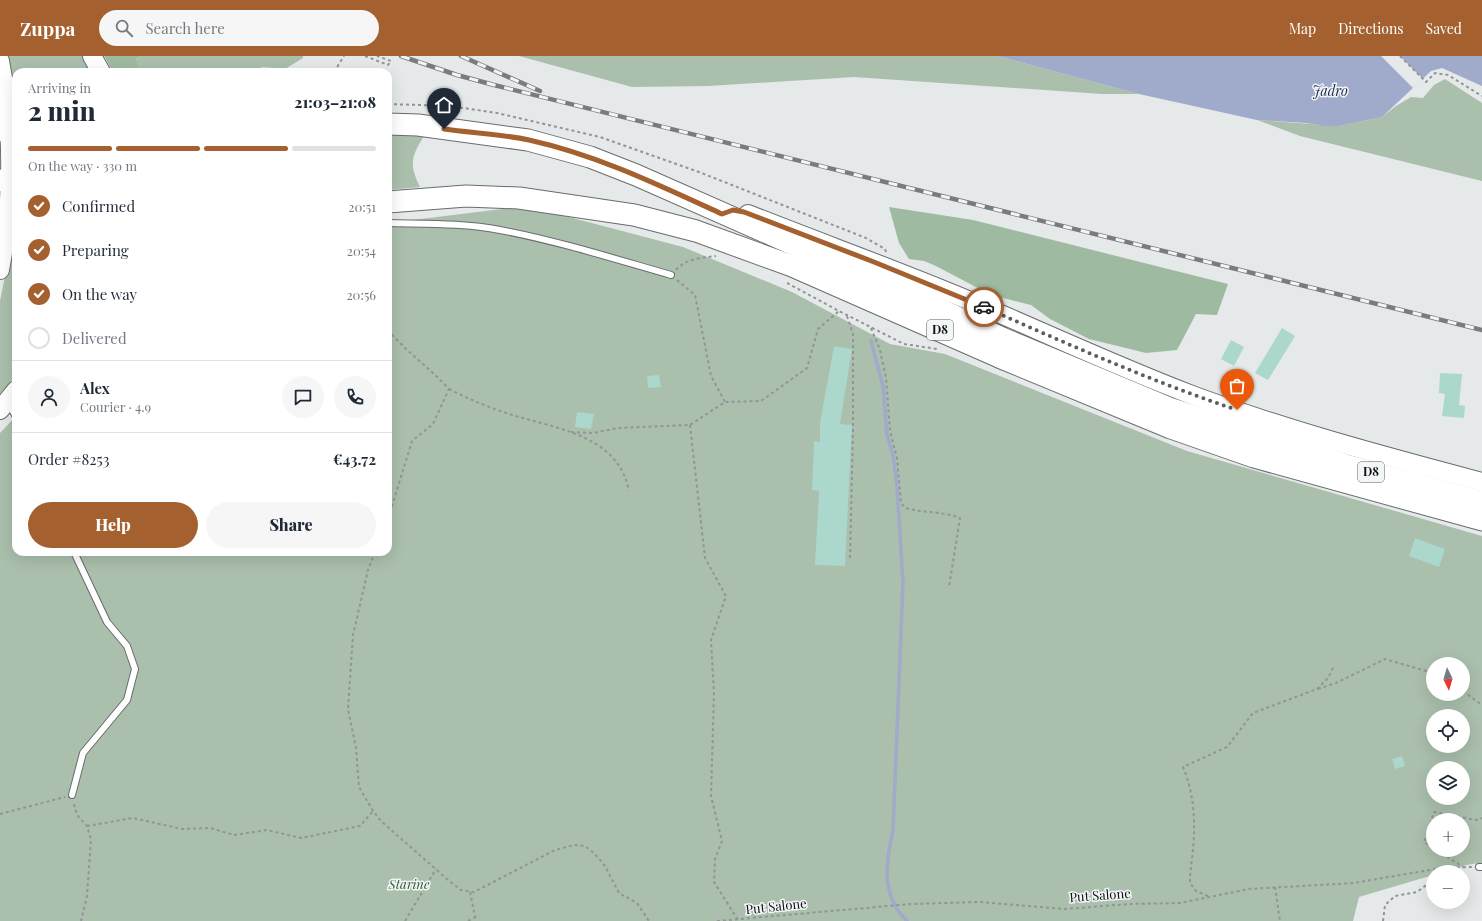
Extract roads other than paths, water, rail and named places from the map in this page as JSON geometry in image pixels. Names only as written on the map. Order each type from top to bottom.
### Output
[{"type":"highway","name":"D8","points":[[392,124],[418,125],[528,140],[590,157],[636,175],[1002,338],[1169,408],[1349,466],[1482,502]]},
{"type":"highway","name":"D8","points":[[392,202],[466,196],[519,198],[634,215],[696,231],[792,266],[999,357],[1171,428],[1261,459],[1482,520]]},
{"type":"main road","points":[[92,56],[99,68]]},
{"type":"main road","points":[[0,61],[7,87],[12,129],[9,183],[2,236],[0,270]]},
{"type":"main road","points":[[722,214],[733,210],[744,212],[894,270],[1071,346],[1192,395],[1365,451],[1482,482]]},
{"type":"lane","points":[[392,223],[466,226],[499,230],[575,247],[671,275]]},
{"type":"lane","points":[[72,795],[83,753],[127,700],[135,669],[127,646],[107,622],[76,556]]},
{"type":"water","name":"Jadro","points":[[997,56],[1482,56],[1482,86],[1442,68],[1431,71],[1382,117],[1339,126],[1326,126],[1306,123],[1257,120],[1139,94]]},
{"type":"waterway","points":[[871,341],[883,386],[887,435],[893,455],[897,486],[903,582],[893,830],[888,855],[887,878],[892,900],[898,911],[907,921]]},
{"type":"railway","points":[[401,56],[457,75],[494,85],[1482,330]]},
{"type":"railway","points":[[461,56],[540,91]]},
{"type":"park label","name":"Starine","points":[[409,884]]}]
